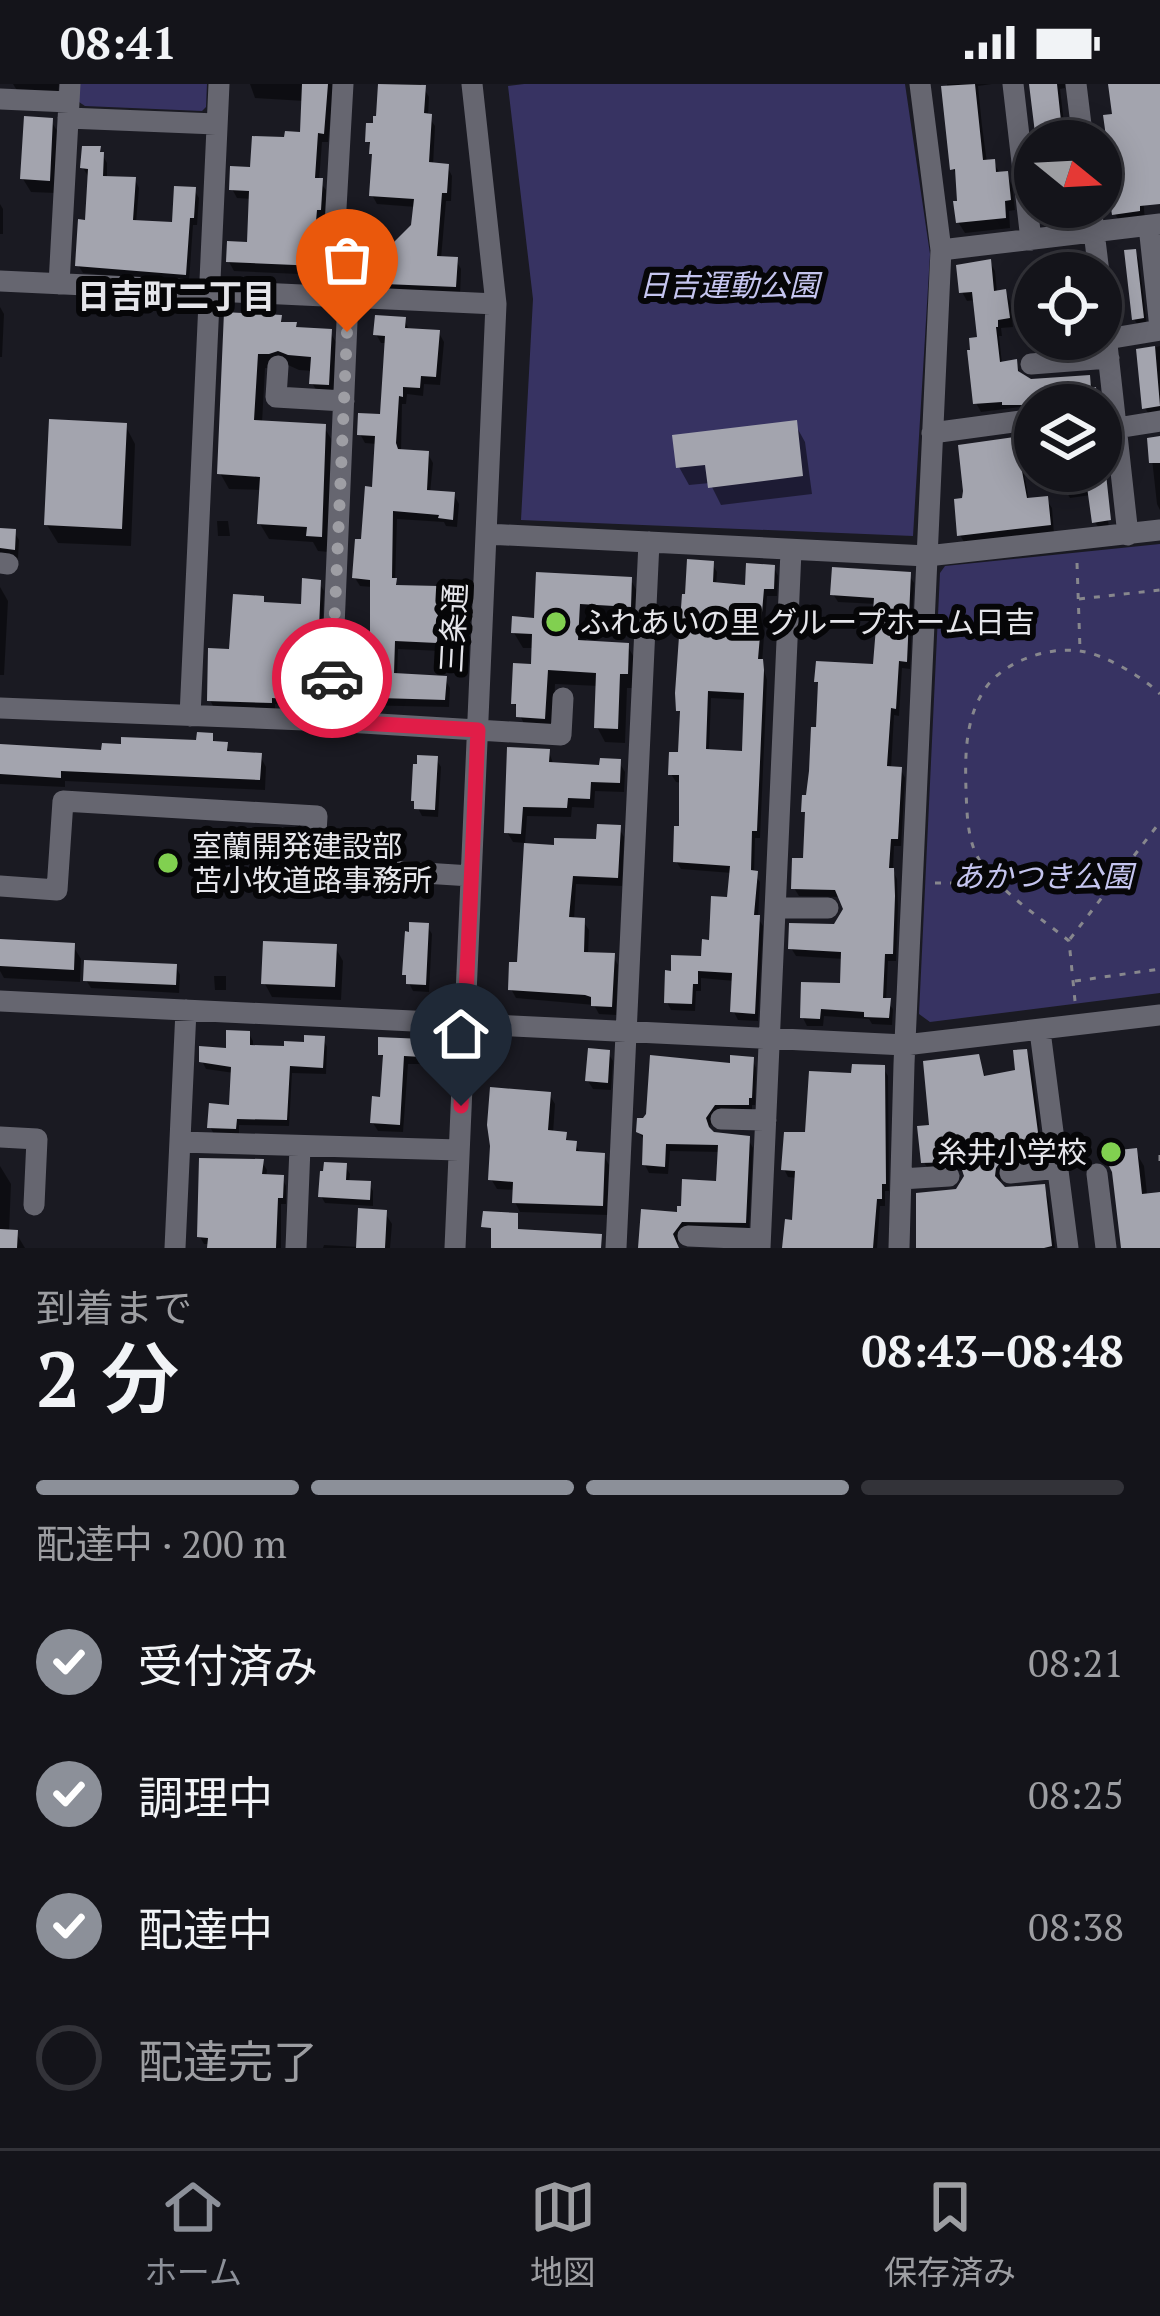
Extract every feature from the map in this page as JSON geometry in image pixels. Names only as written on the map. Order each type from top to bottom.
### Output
[{"type":"street","points":[[190,716],[218,84]]},
{"type":"street","points":[[330,721],[344,401],[340,298],[343,84]]},
{"type":"street","name":"三条通","points":[[454,1248],[496,304],[472,84]]},
{"type":"street","points":[[899,1248],[941,250],[920,84]]},
{"type":"street","points":[[1013,84],[1031,240]]},
{"type":"street","points":[[1076,84],[1080,120]]},
{"type":"street","points":[[0,100],[69,101],[216,124]]},
{"type":"street","points":[[59,284],[69,101]]},
{"type":"street","points":[[941,250],[1155,225],[1160,329],[1122,344]]},
{"type":"street","points":[[1093,228],[1096,252]]},
{"type":"street","points":[[0,281],[496,304]]},
{"type":"street","points":[[1031,364],[1052,360]]},
{"type":"street","points":[[278,366],[276,397],[344,401]]},
{"type":"street","points":[[1122,427],[1160,421]]},
{"type":"street","points":[[932,433],[1014,422]]},
{"type":"street","points":[[1122,477],[1128,535]]},
{"type":"street","points":[[487,534],[927,556],[1160,530]]},
{"type":"street","points":[[616,1248],[650,542]]},
{"type":"street","points":[[688,1236],[760,1244],[791,551]]},
{"type":"street","points":[[0,708],[561,735],[562,698]]},
{"type":"street","points":[[0,886],[57,890],[63,800],[317,816],[314,866],[471,876]]},
{"type":"street","points":[[776,908],[828,908]]},
{"type":"street","points":[[0,1001],[905,1045],[1160,1015]]},
{"type":"street","points":[[175,1248],[186,1010]]},
{"type":"street","points":[[1040,1030],[1068,1248]]},
{"type":"street","points":[[721,1118],[766,1120]]},
{"type":"street","points":[[0,1137],[38,1139],[34,1205]]},
{"type":"street","points":[[181,1142],[459,1150]]},
{"type":"street","points":[[296,1248],[300,1148]]},
{"type":"street","points":[[1010,1173],[1058,1168]]},
{"type":"street","points":[[1097,1174],[1106,1248]]},
{"type":"street","points":[[901,1178],[950,1176]]},
{"type":"path","points":[[1076,548],[1080,651]]},
{"type":"path","points":[[1079,599],[1160,590]]},
{"type":"path","points":[[1069,940],[999,883],[978,859],[968,824],[968,734],[980,696],[995,675],[1019,662],[1080,651],[1114,664],[1160,694]]},
{"type":"path","points":[[1076,1009],[1069,940],[1160,822]]},
{"type":"path","points":[[921,883],[999,883]]},
{"type":"path","points":[[1073,981],[1160,969]]},
{"type":"path","points":[[1160,1155],[1160,1169]]},
{"type":"green space","points":[[77,84],[207,84],[206,107],[202,111],[85,106],[76,100]]},
{"type":"green space","name":"日吉運動公園","points":[[905,84],[930,254],[913,536],[521,520],[533,299],[508,86]]},
{"type":"green space","name":"あかつき公園","points":[[1160,544],[1160,993],[930,1022],[919,1014],[940,573],[945,566]]},
{"type":"building","points":[[302,84],[328,84],[315,178],[323,178],[314,245],[319,245],[318,266],[226,262],[227,241],[247,242],[249,191],[229,190],[230,166],[250,167],[252,136],[284,137],[285,131],[300,132]]},
{"type":"building","points":[[378,84],[426,85],[424,113],[432,114],[429,162],[449,164],[437,256],[458,257],[456,287],[361,283],[362,243],[392,244],[411,225],[414,199],[369,196],[372,154],[370,142],[365,142],[366,123],[373,123],[376,116]]},
{"type":"building","points":[[975,84],[983,160],[995,159],[996,172],[1008,171],[1011,200],[1005,201],[1006,218],[956,223],[955,169],[950,170],[941,86]]},
{"type":"building","points":[[1029,84],[1057,84],[1061,120],[1033,120]]},
{"type":"building","points":[[1108,84],[1160,84],[1160,204],[1122,214],[1122,120],[1104,120],[1103,115],[1112,114]]},
{"type":"building","points":[[24,116],[53,118],[50,181],[20,179]]},
{"type":"building","points":[[82,146],[101,146],[103,176],[136,177],[133,220],[172,222],[174,186],[196,187],[186,275],[75,266],[78,219],[85,220],[88,169],[80,168]]},
{"type":"building","points":[[1136,249],[1144,318],[1132,320],[1124,250]]},
{"type":"building","points":[[991,259],[994,291],[1006,289],[1010,318],[998,320],[996,327],[1000,362],[1017,360],[1018,371],[1031,379],[1090,375],[1091,384],[1014,384],[1014,405],[973,404],[967,350],[969,338],[977,337],[972,292],[959,293],[956,265]]},
{"type":"building","points":[[224,312],[282,315],[281,322],[297,322],[296,327],[332,329],[329,385],[309,384],[311,357],[278,351],[258,354],[254,420],[326,424],[322,537],[306,536],[307,527],[257,524],[260,477],[217,474]]},
{"type":"building","points":[[375,315],[406,317],[405,328],[440,330],[436,377],[421,376],[420,388],[403,387],[403,397],[399,396],[396,443],[398,449],[429,451],[427,490],[455,492],[453,520],[393,511],[392,578],[397,578],[396,585],[439,586],[437,643],[395,641],[394,673],[447,676],[445,700],[347,697],[349,654],[370,655],[370,580],[352,578],[365,486],[372,487],[375,436],[357,435],[358,413],[380,414],[385,336],[373,335]]},
{"type":"building","points":[[1155,346],[1160,406],[1142,409],[1136,349]]},
{"type":"building","points":[[49,419],[127,423],[122,529],[44,525]]},
{"type":"building","points":[[797,420],[803,476],[708,488],[705,465],[676,468],[672,435]]},
{"type":"building","points":[[1160,436],[1160,463],[1149,463],[1147,438]]},
{"type":"building","points":[[1014,437],[1014,492],[1026,492],[1027,498],[1048,496],[1051,525],[957,536],[954,499],[962,498],[963,491],[958,445]]},
{"type":"building","points":[[1088,492],[1108,492],[1111,520],[1092,523]]},
{"type":"building","points":[[0,528],[16,529],[15,550],[0,548]]},
{"type":"building","points":[[687,559],[714,561],[713,582],[745,585],[746,563],[775,565],[774,589],[764,589],[758,659],[763,659],[764,670],[757,831],[752,831],[751,870],[758,871],[754,915],[760,915],[755,1014],[730,1012],[732,973],[698,971],[692,1004],[664,1003],[665,970],[671,971],[671,955],[701,956],[702,939],[709,940],[711,896],[727,897],[730,866],[673,862],[679,775],[668,775],[669,752],[678,752],[680,711],[676,711],[675,693]],"holes":[[[708,691],[744,693],[742,751],[706,749]]]},
{"type":"building","points":[[832,567],[911,572],[907,662],[899,661],[887,766],[902,767],[898,839],[891,839],[889,868],[894,868],[893,954],[885,954],[883,998],[891,998],[889,1018],[821,1009],[820,1019],[800,1018],[801,982],[840,983],[841,952],[788,949],[789,923],[834,924],[843,909],[835,890],[791,889],[792,858],[803,858],[802,795],[806,795],[811,727],[816,727],[816,661],[873,664],[874,598],[830,595]]},
{"type":"building","name":"ふれあいの里 グループホーム日吉","points":[[536,572],[632,577],[631,607],[580,604],[578,640],[629,643],[628,674],[620,674],[618,729],[594,728],[596,673],[548,670],[545,719],[516,717],[516,704],[511,704],[513,663],[531,664],[532,634],[511,633],[512,616],[534,618]]},
{"type":"building","points":[[302,578],[321,580],[316,701],[207,701],[208,648],[229,649],[233,594],[301,604]]},
{"type":"building","points":[[197,732],[213,733],[213,741],[228,742],[227,751],[262,753],[260,780],[61,771],[61,778],[0,774],[0,744],[101,750],[102,743],[121,744],[121,737],[196,740]]},
{"type":"building","points":[[507,747],[550,749],[549,762],[599,765],[600,758],[621,759],[620,783],[591,782],[590,799],[568,798],[567,808],[523,807],[521,834],[504,833]]},
{"type":"building","points":[[417,755],[438,756],[435,810],[414,809],[411,801]]},
{"type":"building","points":[[597,824],[621,825],[618,878],[573,876],[569,917],[585,918],[584,952],[615,953],[612,1007],[591,1006],[591,997],[585,995],[508,990],[509,962],[517,962],[524,843],[554,845],[554,838],[596,839]]},
{"type":"building","points":[[409,922],[429,923],[426,985],[406,984],[406,975],[402,975]]},
{"type":"building","points":[[0,939],[75,943],[74,970],[0,966]]},
{"type":"building","points":[[263,941],[337,944],[335,987],[261,984]]},
{"type":"building","points":[[84,960],[177,964],[176,985],[83,981]]},
{"type":"building","points":[[226,1030],[250,1031],[250,1045],[284,1046],[284,1041],[304,1042],[304,1035],[325,1036],[323,1068],[290,1066],[287,1120],[237,1119],[236,1129],[207,1128],[209,1103],[229,1105],[231,1067],[199,1062],[199,1046],[226,1048]]},
{"type":"building","points":[[378,1037],[423,1039],[422,1057],[404,1056],[400,1125],[370,1123],[372,1096],[380,1097],[383,1055],[378,1055]]},
{"type":"building","points":[[588,1048],[610,1050],[608,1083],[585,1081]]},
{"type":"building","points":[[1027,1049],[1041,1155],[1002,1160],[995,1176],[1005,1187],[1045,1184],[1052,1246],[916,1248],[916,1193],[956,1189],[964,1176],[955,1162],[921,1163],[917,1126],[929,1125],[923,1061],[979,1054],[984,1076],[1015,1070],[1013,1050]]},
{"type":"building","points":[[650,1055],[730,1063],[730,1055],[754,1057],[749,1105],[715,1105],[706,1118],[714,1132],[750,1136],[746,1223],[682,1222],[673,1234],[679,1248],[638,1248],[641,1209],[677,1212],[682,1179],[716,1181],[718,1145],[666,1144],[665,1167],[642,1165],[643,1135],[636,1132],[637,1118],[646,1114]]},
{"type":"building","points":[[852,1064],[885,1065],[886,1184],[882,1184],[882,1199],[877,1199],[873,1248],[782,1248],[785,1219],[792,1220],[795,1171],[781,1170],[784,1132],[805,1132],[809,1071],[851,1073]]},
{"type":"building","points":[[490,1087],[551,1092],[548,1130],[567,1132],[566,1140],[577,1141],[576,1151],[605,1153],[603,1206],[512,1203],[513,1182],[488,1180]]},
{"type":"building","points":[[1137,1148],[1142,1194],[1160,1192],[1160,1248],[1121,1248],[1112,1172],[1101,1152]]},
{"type":"building","points":[[199,1158],[264,1159],[262,1174],[284,1175],[276,1248],[207,1248],[208,1238],[197,1237]]},
{"type":"building","points":[[324,1162],[347,1163],[346,1180],[371,1181],[370,1200],[318,1197]]},
{"type":"building","points":[[358,1208],[387,1210],[385,1248],[356,1248]]},
{"type":"building","points":[[483,1211],[518,1213],[518,1229],[602,1234],[601,1248],[491,1248],[491,1228],[481,1227]]},
{"type":"building","points":[[0,1229],[18,1230],[17,1248],[0,1248]]},
{"type":"way so far","points":[[332,678],[347,332]]},
{"type":"place","name":"ふれあいの里 グループホーム日吉","points":[[556,622]]},
{"type":"place","name":"室蘭開発建設部 苫小牧道路事務所","points":[[168,863]]},
{"type":"place","name":"糸井小学校","points":[[1111,1152]]},
{"type":"district","name":"日吉町二丁目","points":[[176,295]]},
{"type":"route","points":[[332,678],[330,721],[478,730],[461,1106]]}]
